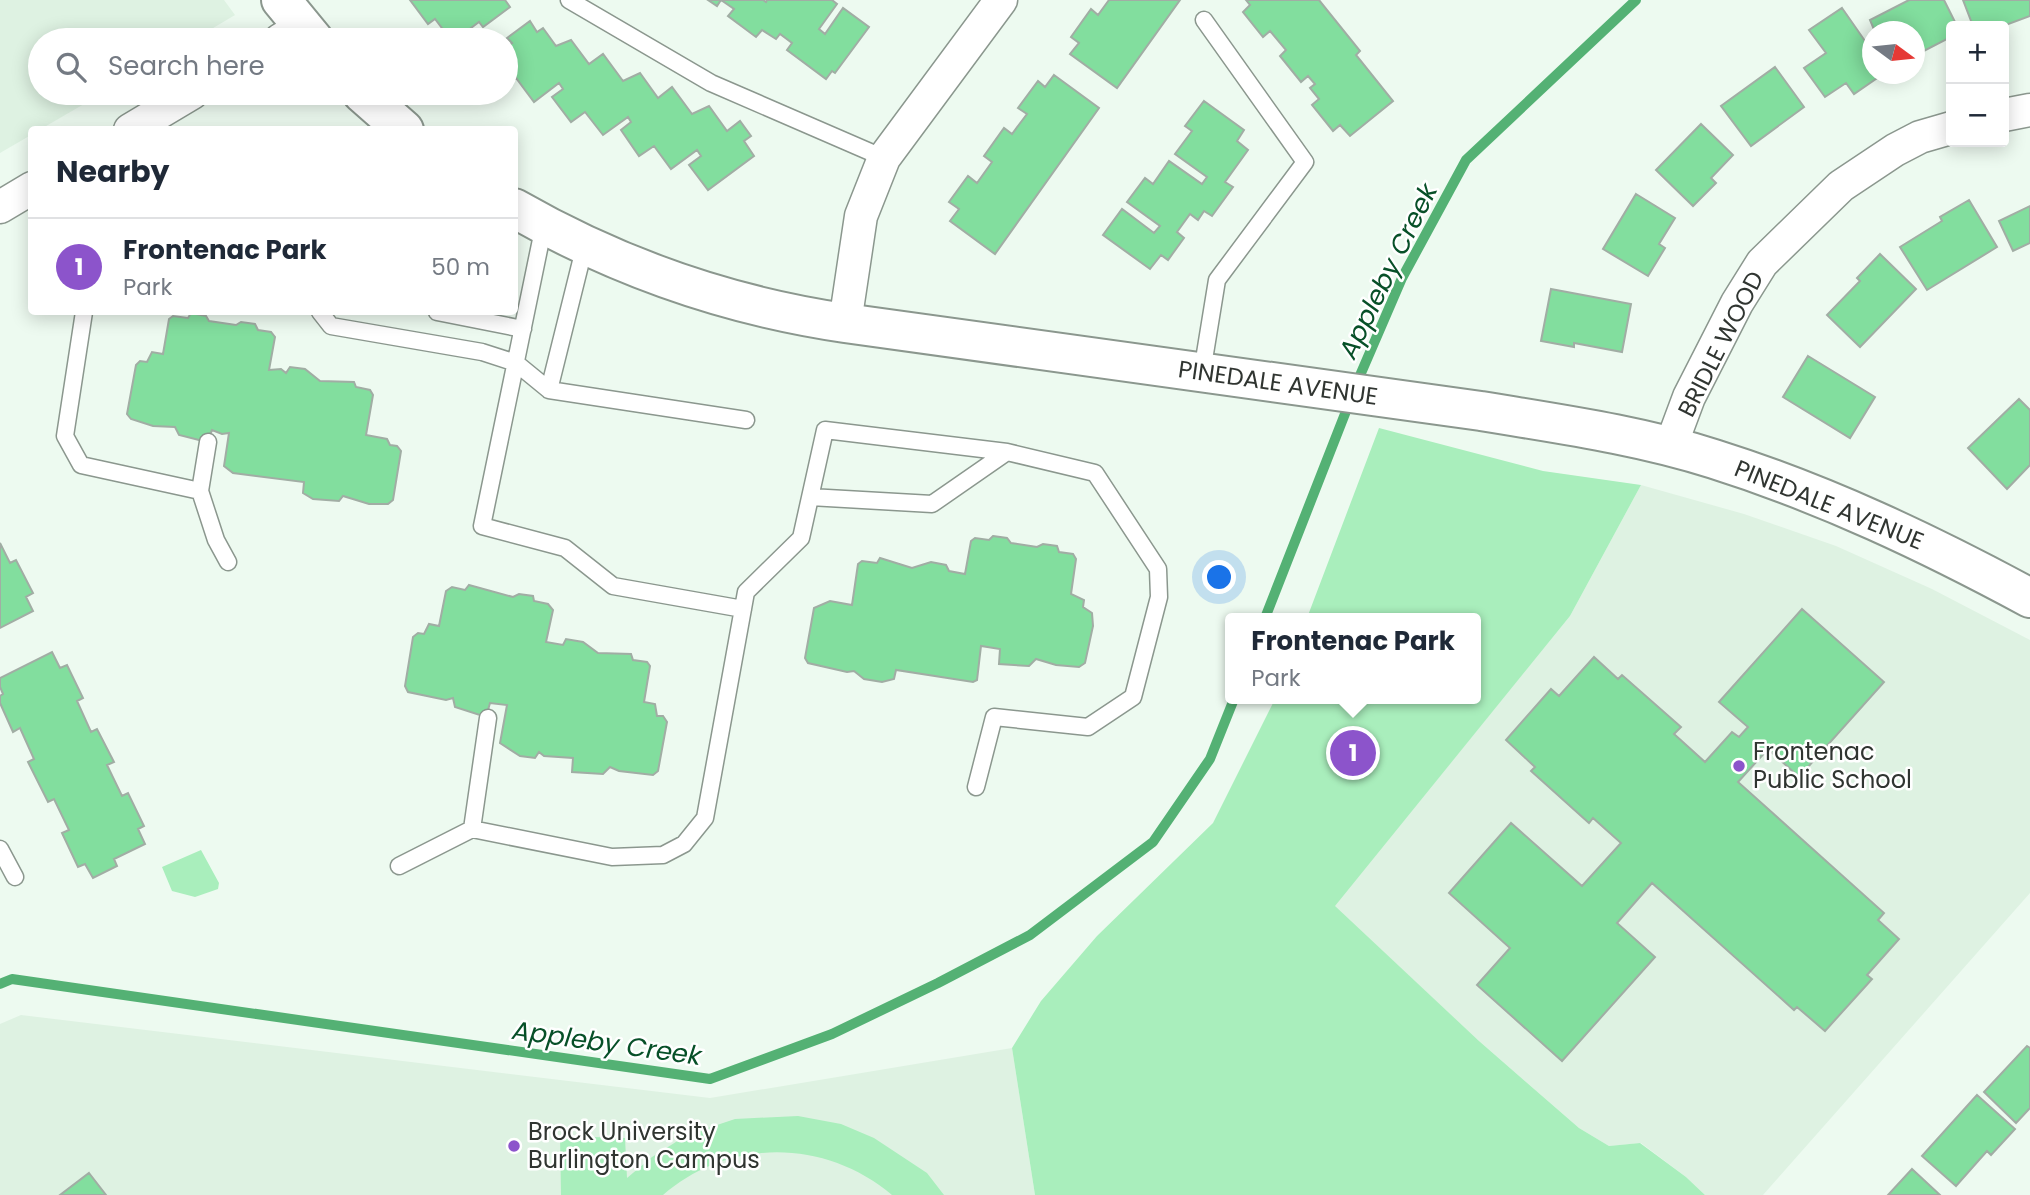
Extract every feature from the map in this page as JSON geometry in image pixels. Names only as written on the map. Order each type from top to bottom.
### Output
[{"type":"street","points":[[845,323],[861,216],[884,159],[1001,0]]},
{"type":"street","points":[[137,126],[172,105]]},
{"type":"street","points":[[376,105],[399,126]]},
{"type":"street","points":[[2009,114],[2030,110]]},
{"type":"street","name":"BRIDLE WOOD","points":[[1670,448],[1695,386],[1737,303],[1762,263],[1840,186],[1895,150],[1920,137],[1946,129]]},
{"type":"street","points":[[0,207],[28,190]]},
{"type":"street","name":"PINEDALE AVENUE","points":[[529,217],[645,271],[776,312],[1423,402],[1581,428],[1712,458],[1800,488],[1909,535],[2030,598]]},
{"type":"lane","points":[[569,0],[711,83],[884,159]]},
{"type":"lane","points":[[1202,372],[1217,280],[1305,162],[1204,20]]},
{"type":"lane","points":[[529,217],[523,329],[482,526],[565,548],[613,586],[743,609]]},
{"type":"lane","points":[[549,390],[585,245]]},
{"type":"lane","points":[[84,315],[65,436],[81,465],[200,491]]},
{"type":"lane","points":[[322,315],[331,326],[478,351],[516,363],[549,390],[747,420]]},
{"type":"lane","points":[[453,315],[523,329]]},
{"type":"lane","points":[[399,866],[472,829],[612,857],[663,855],[684,844],[705,818],[746,592],[801,538],[825,430],[1007,452],[1095,473],[1158,569],[1159,597],[1133,697],[1088,727],[993,717],[976,787]]},
{"type":"lane","points":[[208,442],[200,491],[216,540],[229,562]]},
{"type":"lane","points":[[810,497],[932,504],[1007,452]]},
{"type":"lane","points":[[472,829],[488,718]]},
{"type":"lane","points":[[0,849],[15,877]]},
{"type":"shaded area","points":[[0,0],[224,0],[235,15],[213,28],[28,28],[28,105],[82,105],[46,126],[28,126],[28,137],[0,153]]},
{"type":"shaded area","name":"Frontenac Public School","points":[[1641,485],[1744,514],[1836,546],[1932,589],[2030,640],[2030,893],[1763,1195],[1705,1195],[1641,1143],[1609,1146],[1579,1128],[1479,1041],[1334,906],[1570,616]]},
{"type":"shaded area","name":"Brock University Burlington Campus","points":[[21,1015],[710,1098],[1012,1048],[1035,1195],[0,1195],[0,1024]]},
{"type":"green space","points":[[1379,428],[1543,471],[1641,485],[1570,616],[1335,906],[1479,1041],[1579,1128],[1609,1146],[1640,1143],[1686,1177],[1705,1195],[1035,1195],[1012,1048],[1041,1001],[1097,936],[1213,823],[1272,704],[1481,704],[1481,613],[1309,613]]},
{"type":"green space","points":[[201,850],[219,883],[218,889],[195,897],[172,891],[162,867]]},
{"type":"green space","points":[[798,1116],[841,1124],[874,1138],[927,1173],[944,1195],[892,1195],[866,1177],[838,1163],[808,1155],[778,1152],[747,1155],[718,1163],[689,1176],[663,1195],[561,1195],[560,1136],[625,1138],[627,1178],[652,1157],[687,1135],[735,1119]]},
{"type":"building","points":[[410,0],[505,0],[510,7],[483,27],[479,22],[471,28],[442,28],[435,19],[428,24]]},
{"type":"building","points":[[708,0],[721,0],[717,6]]},
{"type":"building","points":[[721,0],[832,0],[837,4],[819,29],[825,34],[843,8],[869,27],[835,73],[832,71],[826,79],[787,50],[792,43],[780,34],[776,39],[762,30],[756,37],[728,16],[734,9]]},
{"type":"building","points":[[1109,0],[1180,0],[1117,88],[1070,54],[1079,43],[1071,37],[1091,9],[1098,15]]},
{"type":"building","points":[[1246,0],[1319,0],[1360,51],[1356,55],[1393,101],[1350,136],[1340,125],[1333,131],[1312,105],[1319,99],[1310,88],[1315,84],[1308,76],[1301,82],[1280,56],[1286,50],[1270,31],[1263,37],[1243,12],[1250,5]]},
{"type":"building","points":[[1909,0],[1944,0],[1954,21],[1946,21],[1946,40],[1925,50],[1925,21],[1870,20]]},
{"type":"building","points":[[1963,0],[2030,0],[2030,16],[2009,24],[2009,21],[1971,21]]},
{"type":"building","points":[[1842,8],[1862,37],[1862,84],[1868,84],[1854,94],[1846,83],[1825,97],[1804,68],[1826,53],[1809,30]]},
{"type":"building","points":[[530,21],[537,32],[543,28],[556,46],[571,40],[589,64],[603,54],[623,81],[640,73],[658,98],[672,87],[692,114],[709,106],[727,131],[740,121],[751,136],[744,141],[754,156],[708,190],[689,165],[701,156],[697,150],[671,169],[654,146],[639,156],[621,130],[631,122],[628,117],[603,135],[585,112],[571,122],[552,97],[563,89],[559,83],[534,102],[518,81],[518,30]]},
{"type":"building","points":[[1775,67],[1804,107],[1751,146],[1721,106]]},
{"type":"building","points":[[1054,75],[1099,108],[995,254],[950,221],[959,209],[949,202],[968,176],[977,183],[992,162],[984,156],[1004,128],[1012,134],[1027,114],[1018,108],[1038,81],[1045,87]]},
{"type":"building","points":[[1204,101],[1244,130],[1237,141],[1248,150],[1225,182],[1233,187],[1212,216],[1204,211],[1198,220],[1190,214],[1177,232],[1184,238],[1168,260],[1161,255],[1150,269],[1103,235],[1122,209],[1154,233],[1160,226],[1127,202],[1145,178],[1153,184],[1169,161],[1202,184],[1207,177],[1175,154],[1192,131],[1185,126]]},
{"type":"building","points":[[1701,124],[1733,155],[1711,178],[1716,183],[1693,206],[1656,170]]},
{"type":"building","points":[[1636,194],[1675,218],[1659,244],[1665,248],[1648,276],[1603,249]]},
{"type":"building","points":[[1969,200],[1997,247],[1927,290],[1900,247],[1942,221],[1940,217]]},
{"type":"building","points":[[2030,206],[2030,243],[2013,251],[1999,221]]},
{"type":"building","points":[[1880,254],[1916,289],[1860,347],[1827,315],[1860,281],[1857,278]]},
{"type":"building","points":[[1551,289],[1631,304],[1622,352],[1574,343],[1574,347],[1541,341]]},
{"type":"building","points":[[190,315],[201,315],[206,316],[209,321],[236,325],[241,322],[255,324],[258,330],[271,332],[275,337],[269,370],[281,369],[286,373],[290,367],[305,369],[320,381],[354,382],[356,387],[370,390],[373,395],[366,435],[387,439],[390,445],[397,446],[401,451],[393,500],[388,504],[369,504],[343,496],[339,501],[313,499],[303,493],[304,482],[233,473],[224,466],[229,433],[222,434],[212,430],[207,442],[179,435],[175,427],[153,426],[131,419],[127,414],[136,365],[140,361],[147,362],[152,352],[163,354],[169,319],[173,316],[188,318]]},
{"type":"building","points":[[1808,356],[1875,397],[1850,438],[1783,397]]},
{"type":"building","points":[[2019,399],[2030,410],[2030,465],[2007,489],[1968,448]]},
{"type":"building","points":[[993,536],[1007,538],[1011,543],[1037,547],[1043,544],[1057,546],[1059,552],[1073,554],[1076,559],[1071,594],[1084,600],[1083,607],[1092,613],[1093,626],[1085,663],[1079,667],[1056,665],[1036,659],[1029,666],[999,664],[1000,649],[981,646],[977,680],[973,682],[896,670],[894,679],[882,682],[864,679],[854,671],[847,672],[808,663],[805,658],[814,608],[830,601],[852,605],[858,564],[862,561],[877,563],[880,558],[912,568],[931,562],[946,565],[949,571],[965,574],[971,541],[975,538],[989,540]]},
{"type":"building","points":[[0,543],[10,563],[16,560],[33,593],[26,597],[33,611],[0,628]]},
{"type":"building","points":[[469,585],[513,597],[519,594],[533,596],[534,601],[548,604],[553,610],[546,642],[563,645],[566,639],[583,642],[598,653],[631,654],[633,660],[647,662],[650,666],[644,702],[655,704],[657,716],[663,716],[667,722],[658,771],[653,775],[619,771],[610,767],[603,774],[572,772],[573,758],[544,756],[539,752],[535,758],[520,756],[500,743],[507,705],[490,703],[486,717],[455,707],[453,698],[446,700],[408,692],[405,686],[413,637],[418,633],[424,634],[429,624],[439,626],[446,591],[452,587],[465,590]]},
{"type":"building","points":[[1802,609],[1884,682],[1799,777],[1768,749],[1738,782],[1884,913],[1878,920],[1899,939],[1867,975],[1872,979],[1825,1031],[1797,1007],[1794,1010],[1652,883],[1617,923],[1655,957],[1562,1061],[1477,985],[1510,948],[1449,893],[1511,823],[1582,886],[1621,843],[1593,818],[1589,823],[1531,771],[1535,767],[1506,740],[1551,689],[1559,696],[1594,657],[1618,679],[1622,675],[1681,727],[1674,734],[1705,762],[1732,732],[1739,737],[1748,727],[1719,702]]},
{"type":"building","points":[[52,652],[60,668],[67,665],[83,698],[77,701],[91,732],[97,729],[114,762],[107,765],[122,796],[128,793],[144,826],[138,829],[145,844],[114,859],[117,866],[93,878],[85,864],[78,867],[62,833],[69,830],[54,799],[48,802],[28,762],[34,759],[20,728],[13,732],[0,703],[0,696],[3,694],[0,678]]},
{"type":"building","points":[[2027,1046],[2030,1048],[2030,1108],[2016,1123],[1984,1092]]},
{"type":"building","points":[[1977,1095],[2015,1129],[1991,1155],[1987,1151],[1956,1186],[1922,1156]]},
{"type":"building","points":[[1912,1169],[1940,1195],[1888,1195]]},
{"type":"building","points":[[89,1173],[106,1195],[60,1195]]},
{"type":"waterway","name":"Appleby Creek","points":[[1355,387],[1402,278],[1466,160],[1636,0]]},
{"type":"waterway","name":"Appleby Creek","points":[[1267,613],[1350,401]]},
{"type":"waterway","name":"Appleby Creek","points":[[0,984],[12,979],[710,1079],[832,1034],[1030,935],[1153,842],[1210,759],[1232,704]]},
{"type":"place","name":"Frontenac Park","points":[[1353,753]]},
{"type":"place","name":"Frontenac Public School","points":[[1739,766]]},
{"type":"place","name":"Brock University Burlington Campus","points":[[514,1146]]}]
